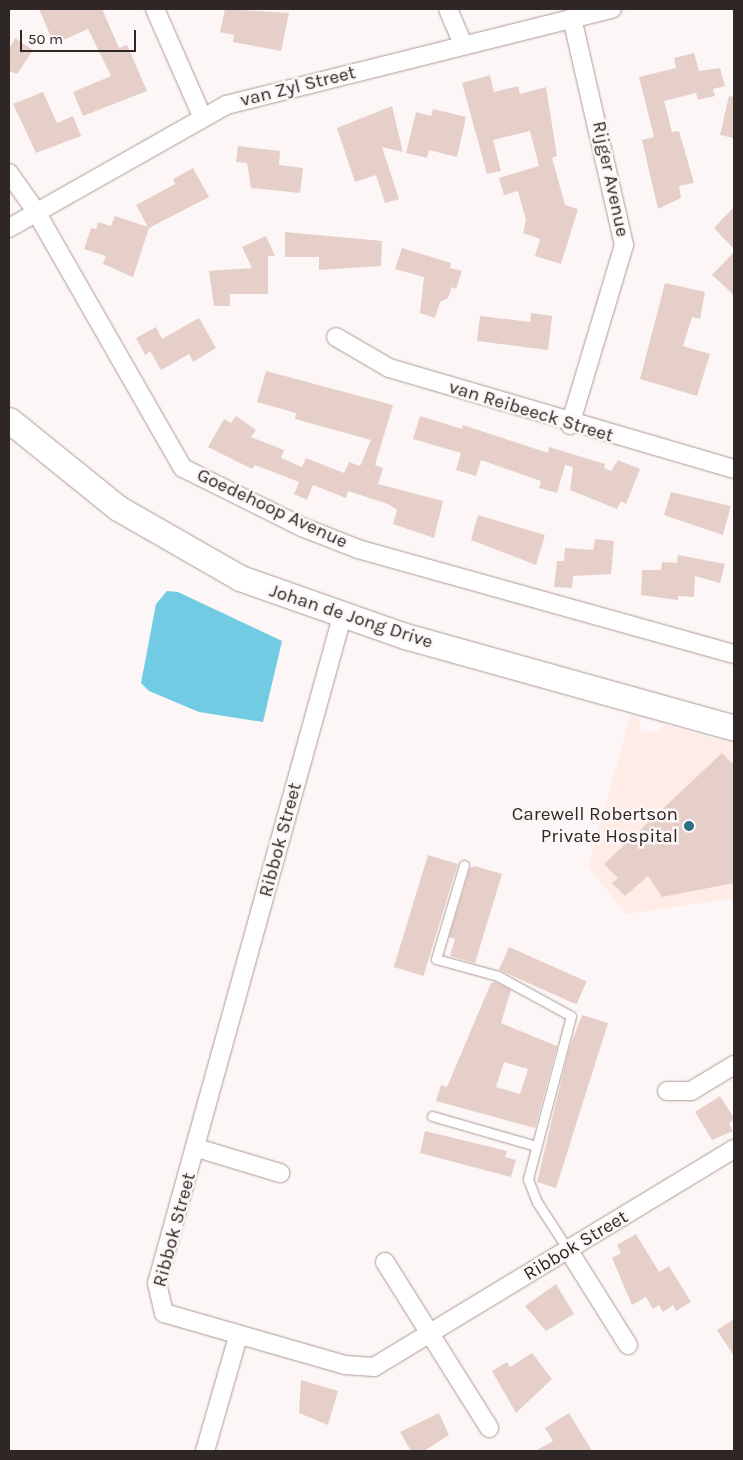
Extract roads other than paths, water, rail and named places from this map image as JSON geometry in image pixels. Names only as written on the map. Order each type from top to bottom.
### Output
[{"type":"street","points":[[156,9],[202,116]]},
{"type":"street","points":[[448,9],[463,44]]},
{"type":"street","name":"van Zyl Street","points":[[9,228],[35,210],[202,116],[226,105],[463,44],[612,9]]},
{"type":"street","name":"Rijger Avenue","points":[[570,425],[624,245],[572,18]]},
{"type":"street","name":"Goedehoop Avenue","points":[[9,173],[35,210],[183,468],[302,527],[358,549],[734,654]]},
{"type":"street","name":"van Reibeeck Street","points":[[336,337],[389,368],[570,425],[734,469]]},
{"type":"street","name":"Johan de Jong Drive","points":[[9,420],[99,495],[164,537],[240,578],[342,617],[734,728]]},
{"type":"street","name":"Ribbok Street","points":[[342,617],[197,1148],[158,1283],[158,1303],[164,1313],[179,1320],[238,1337],[360,1368],[384,1363],[734,1149]]},
{"type":"street","points":[[667,1091],[691,1091],[734,1065]]},
{"type":"street","points":[[197,1148],[280,1173]]},
{"type":"street","points":[[569,1251],[628,1345]]},
{"type":"street","points":[[385,1262],[489,1428]]},
{"type":"street","points":[[205,1451],[238,1337]]},
{"type":"lane","points":[[464,865],[436,958],[498,976],[572,1016],[528,1178],[531,1191],[569,1251]]},
{"type":"lane","points":[[432,1116],[536,1146]]},
{"type":"water","points":[[167,591],[178,592],[282,641],[263,722],[199,712],[149,691],[141,683],[156,604]]},
{"type":"place","name":"Carewell Robertson Private Hospital","points":[[689,826]]}]
